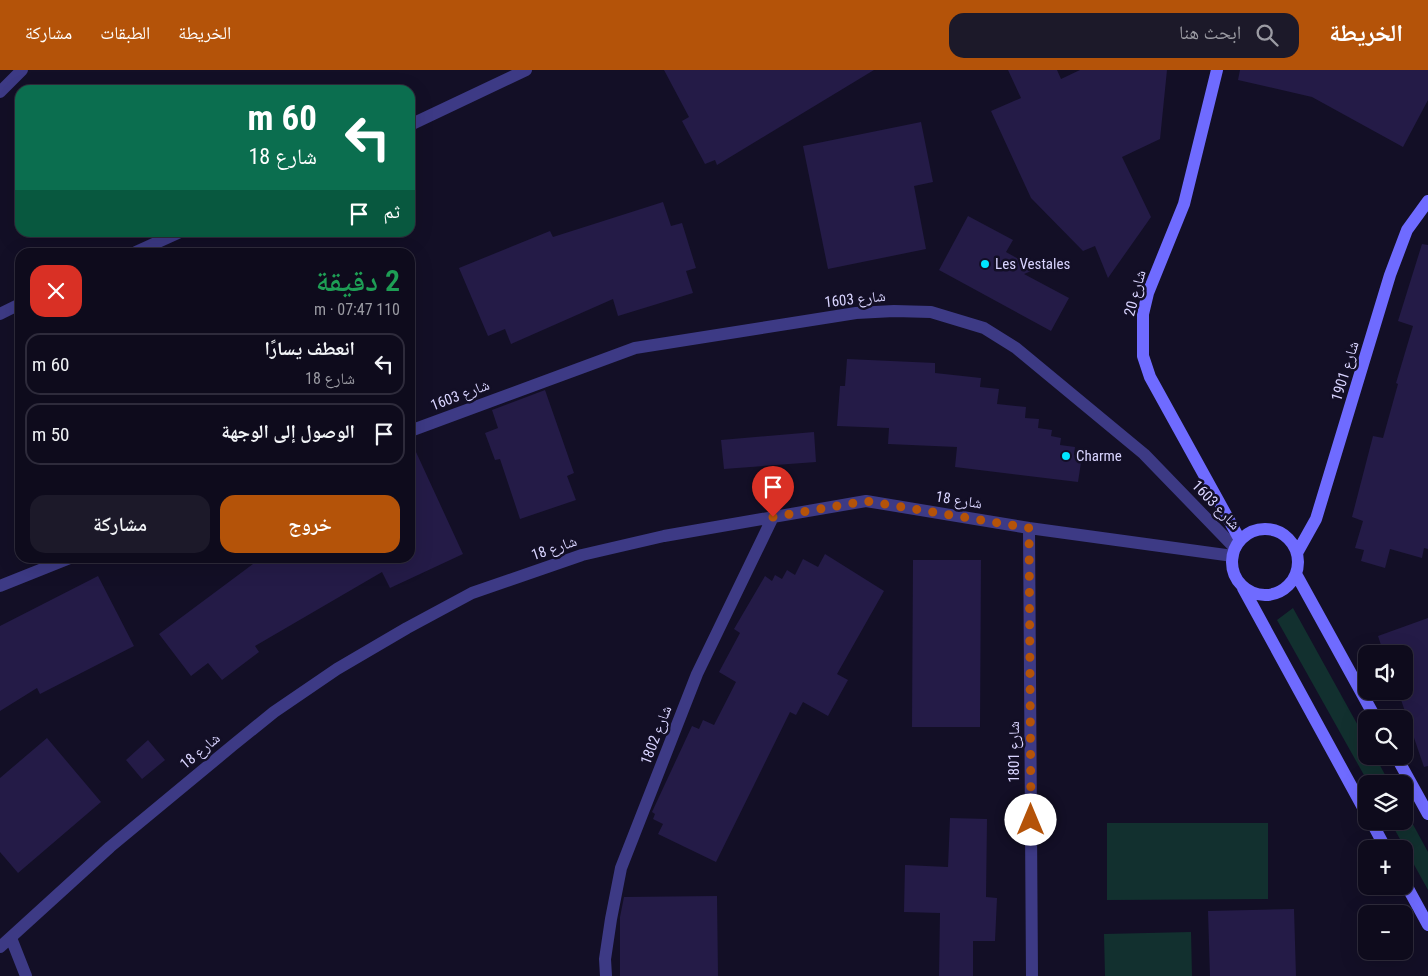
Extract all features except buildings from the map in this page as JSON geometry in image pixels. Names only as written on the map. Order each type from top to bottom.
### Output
[{"type":"street","points":[[0,92],[22,70]]},
{"type":"street","points":[[415,123],[526,70]]},
{"type":"street","name":"شارع 20","points":[[1217,70],[1184,204],[1148,293],[1143,314],[1142,339],[1143,356],[1150,377],[1236,548]]},
{"type":"street","name":"شارع 1901","points":[[1297,554],[1316,519],[1390,275],[1407,230],[1428,201]]},
{"type":"street","points":[[145,248],[169,237]]},
{"type":"street","points":[[0,314],[15,306]]},
{"type":"street","name":"شارع 1603","points":[[415,429],[634,348],[856,313],[931,312],[984,328],[1016,348],[1144,454],[1236,548]]},
{"type":"street","name":"شارع 18","points":[[0,947],[110,847],[274,712],[338,669],[406,628],[472,593],[582,555],[664,536],[866,501],[1029,528],[1236,548]]},
{"type":"street","name":"شارع 1802","points":[[606,976],[605,959],[621,868],[697,674],[773,517]]},
{"type":"street","name":"شارع 1801","points":[[1029,528],[1032,976]]},
{"type":"street","points":[[1243,588],[1263,596],[1283,591],[1291,584],[1296,574],[1297,554],[1292,544],[1284,536],[1275,531],[1264,529],[1253,531],[1236,548],[1232,568],[1358,798]]},
{"type":"street","points":[[0,586],[58,563]]},
{"type":"street","points":[[1296,574],[1371,710]]},
{"type":"street","points":[[1401,765],[1428,814]]},
{"type":"street","points":[[1411,895],[1428,926]]},
{"type":"street","points":[[11,938],[26,976]]},
{"type":"green space","points":[[1293,608],[1358,726],[1358,764],[1277,620]]},
{"type":"green space","points":[[1358,765],[1380,765],[1385,775],[1364,775]]},
{"type":"green space","points":[[1107,823],[1268,823],[1268,899],[1107,900]]},
{"type":"green space","points":[[1413,824],[1428,852],[1428,890],[1413,863],[1413,840],[1400,840],[1395,830],[1413,830]]},
{"type":"green space","points":[[1191,932],[1192,976],[1105,976],[1104,934]]},
{"type":"place","name":"Les Vestales","points":[[985,264]]},
{"type":"place","name":"Charme","points":[[1066,456]]},
{"type":"route","points":[[773,517],[866,501],[1029,528],[1031,820]]}]
